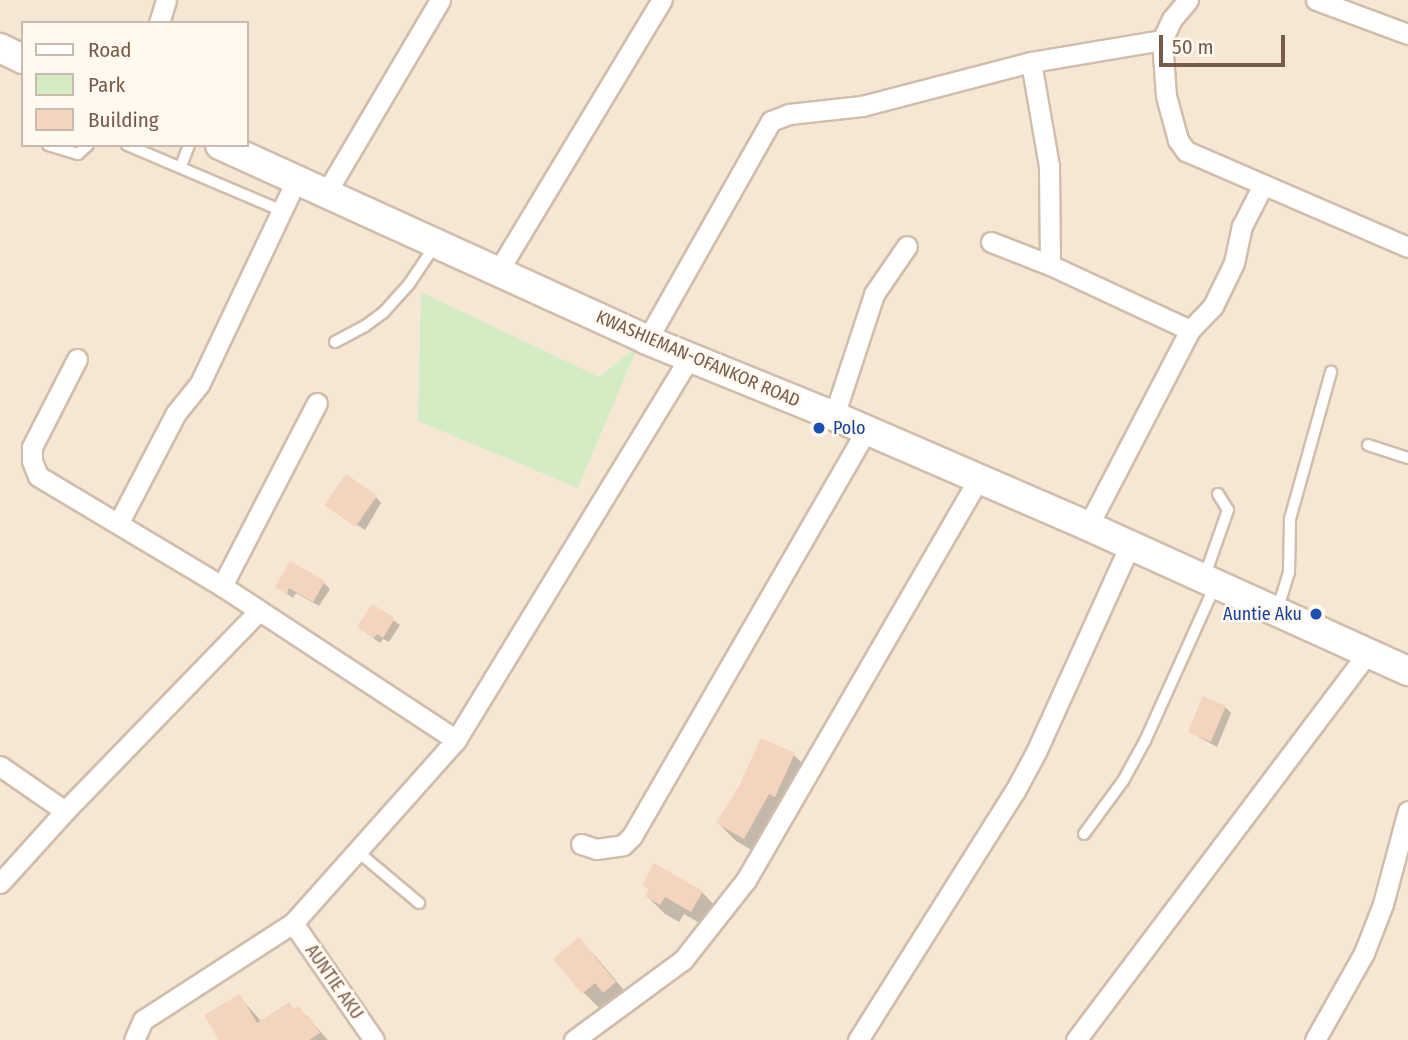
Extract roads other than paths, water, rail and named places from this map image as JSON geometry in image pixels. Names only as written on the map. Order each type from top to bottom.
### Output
[{"type":"main road","points":[[0,48],[21,58]]},
{"type":"main road","name":"KWASHIEMAN-OFANKOR ROAD","points":[[225,147],[646,340],[834,416],[1088,526],[1366,655],[1408,671]]},
{"type":"street","points":[[160,21],[166,0]]},
{"type":"street","points":[[326,193],[440,0]]},
{"type":"street","points":[[497,273],[662,0]]},
{"type":"street","points":[[1188,0],[1172,19],[1162,40],[1166,96],[1178,140],[1194,157],[1408,247]]},
{"type":"street","points":[[1316,0],[1408,34]]},
{"type":"street","points":[[646,340],[771,121],[789,114],[862,106],[1031,62],[1162,40]]},
{"type":"street","points":[[1031,62],[1049,166],[1051,265]]},
{"type":"street","points":[[118,523],[176,413],[199,385],[297,179]]},
{"type":"street","points":[[1088,526],[1190,330],[1218,295],[1234,262],[1242,226],[1263,185]]},
{"type":"street","points":[[991,242],[1051,265],[1190,330]]},
{"type":"street","points":[[834,416],[873,294],[907,246]]},
{"type":"street","points":[[134,1040],[143,1020],[293,923],[456,740],[690,356]]},
{"type":"street","points":[[77,359],[32,447],[32,461],[38,476],[222,586],[456,740]]},
{"type":"street","points":[[222,586],[317,403]]},
{"type":"street","points":[[580,845],[596,849],[623,845],[632,836],[866,431]]},
{"type":"street","points":[[574,1040],[683,960],[746,880],[978,480]]},
{"type":"street","points":[[859,1040],[1015,791],[1036,752],[1130,545]]},
{"type":"street","points":[[0,883],[65,811],[258,612]]},
{"type":"street","points":[[1076,1040],[1366,655]]},
{"type":"street","points":[[0,766],[65,811]]},
{"type":"street","points":[[1315,1040],[1368,941],[1383,904],[1408,811]]},
{"type":"street","name":"AUNTIE AKU","points":[[293,923],[374,1040]]},
{"type":"lane","points":[[55,147],[78,154],[86,147]]},
{"type":"lane","points":[[132,147],[280,211]]},
{"type":"lane","points":[[181,166],[188,147]]},
{"type":"lane","points":[[335,341],[366,326],[383,313],[409,284],[437,244]]},
{"type":"lane","points":[[1276,612],[1289,573],[1290,519],[1331,372]]},
{"type":"lane","points":[[1368,445],[1408,458]]},
{"type":"lane","points":[[1084,834],[1123,781],[1145,741],[1210,581],[1228,510],[1218,494]]},
{"type":"lane","points":[[358,851],[419,903]]},
{"type":"place","name":"Polo","points":[[819,428]]},
{"type":"place","name":"Auntie Aku","points":[[1316,614]]}]
